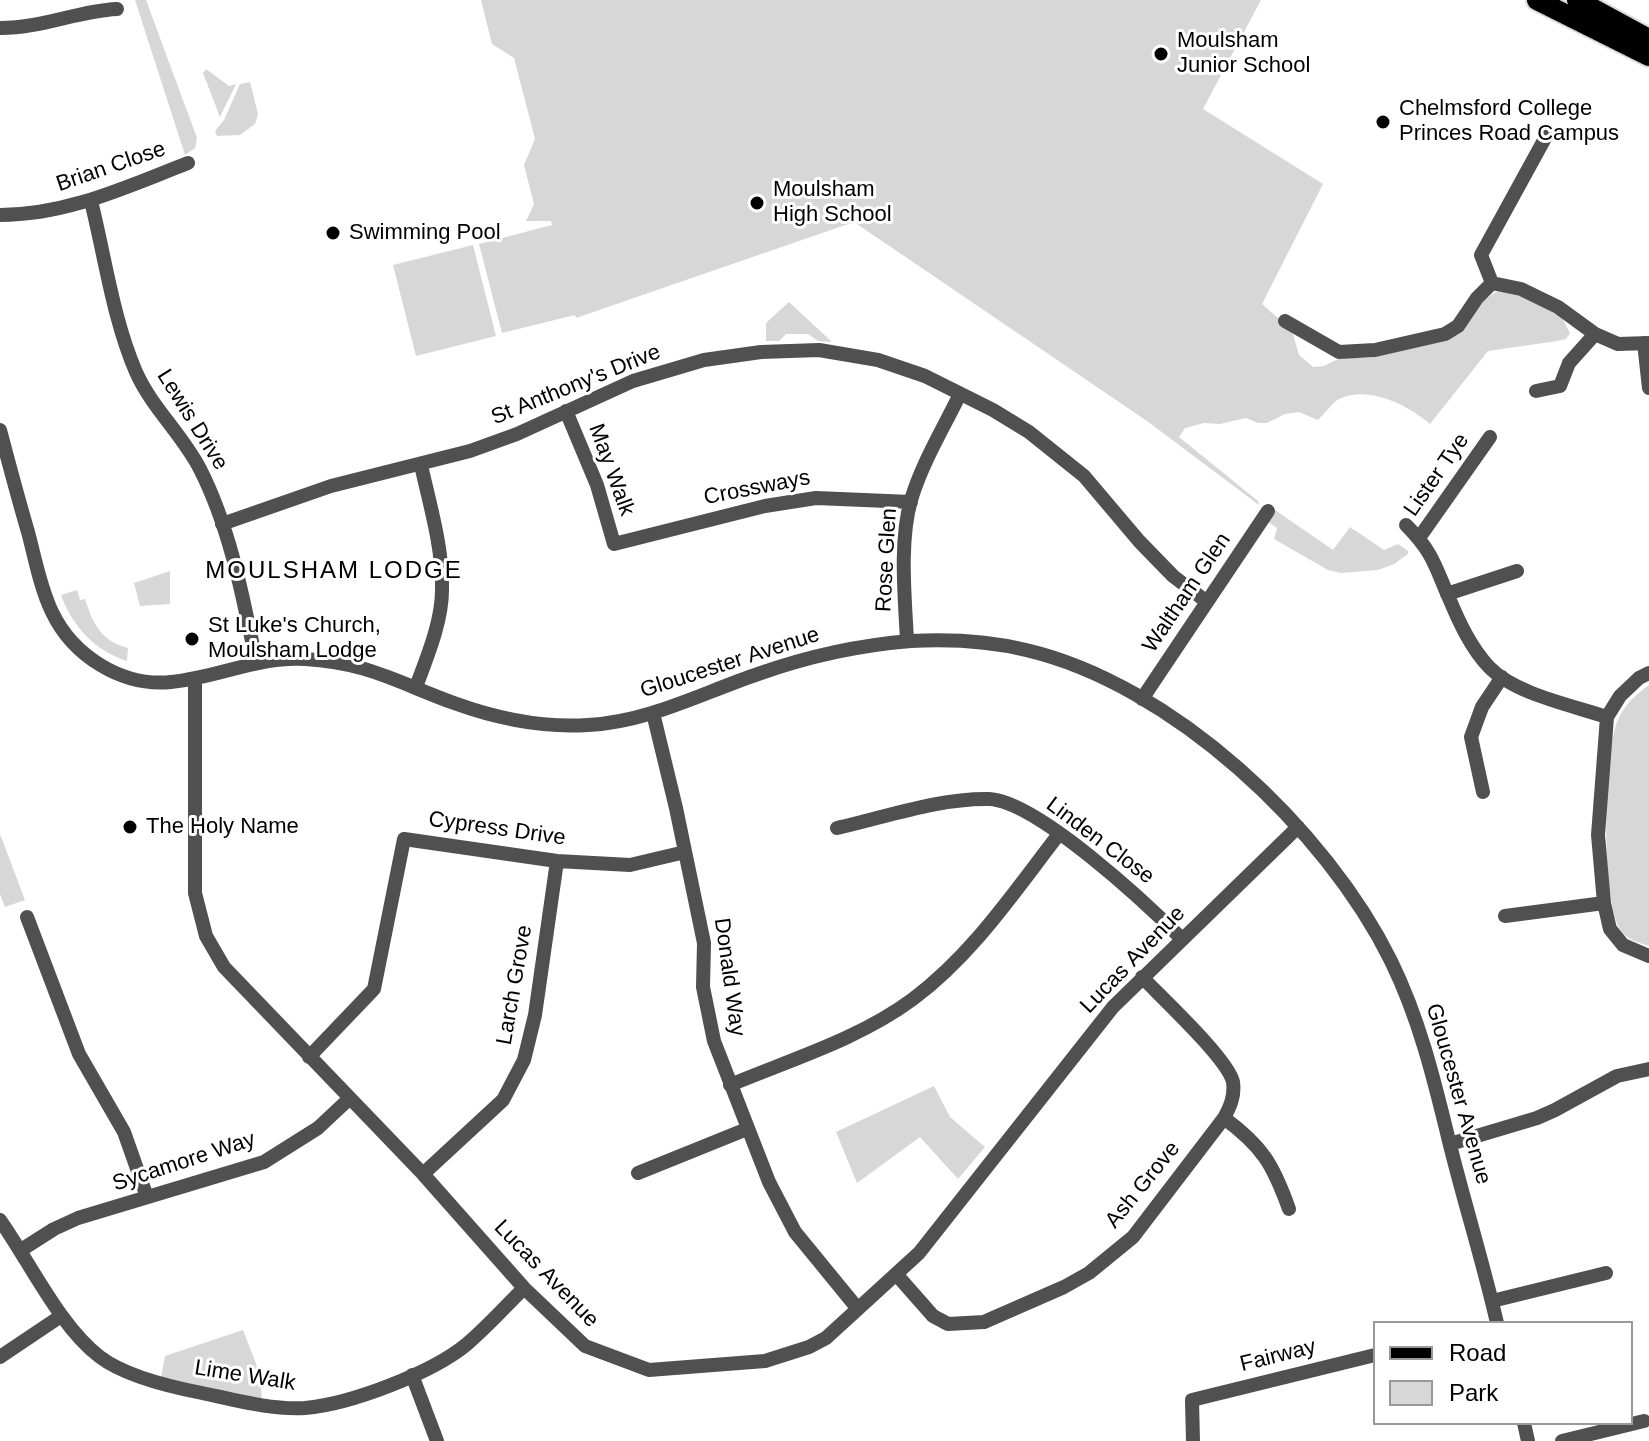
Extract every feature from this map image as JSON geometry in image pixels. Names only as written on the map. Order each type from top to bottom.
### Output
[{"type":"main road","points":[[1537,0],[1649,56]]},
{"type":"main road","points":[[1577,0],[1649,39]]},
{"type":"street","points":[[0,28],[40,25],[100,10],[117,9]]},
{"type":"street","points":[[1492,283],[1481,255],[1549,131]]},
{"type":"street","name":"Brian Close","points":[[0,215],[38,214],[91,201],[188,163]]},
{"type":"street","name":"Lewis Drive","points":[[91,201],[121,326],[136,371],[151,400],[199,466],[222,524],[243,597],[256,661]]},
{"type":"street","points":[[1285,321],[1339,352],[1375,350],[1445,334],[1458,326],[1477,298],[1492,283]]},
{"type":"street","points":[[1492,283],[1521,289],[1558,307],[1595,334],[1618,344],[1646,343],[1649,388]]},
{"type":"street","points":[[1536,391],[1560,386],[1569,363],[1595,334]]},
{"type":"street","name":"St Anthony's Drive","points":[[222,524],[331,486],[421,465],[505,438],[633,381],[704,360],[761,352],[819,350],[878,360],[925,376],[1029,432],[1084,476],[1173,576],[1207,602]]},
{"type":"street","name":"Rose Glen","points":[[907,641],[904,585],[911,502],[924,466],[960,394]]},
{"type":"street","name":"May Walk","points":[[566,411],[597,485],[614,544]]},
{"type":"street","name":"Gloucester Avenue","points":[[0,430],[3,452],[48,602],[62,629],[77,647],[108,670],[130,678],[165,683],[195,679],[256,661],[298,658],[344,662],[383,673],[467,707],[533,724],[593,725],[653,713],[759,673],[839,651],[907,641],[949,640],[993,643],[1028,650],[1102,677],[1142,699],[1229,761],[1265,791],[1340,876],[1368,919],[1393,963],[1419,1029],[1437,1086],[1497,1321]]},
{"type":"street","name":"Lister Tye","points":[[1419,538],[1490,437]]},
{"type":"street","points":[[416,687],[432,644],[443,592],[439,548],[421,465]]},
{"type":"street","name":"Crossways","points":[[614,544],[737,512],[816,498],[911,502]]},
{"type":"street","name":"Waltham Glen","points":[[1142,699],[1268,511]]},
{"type":"street","name":"Lister Tye","points":[[1406,525],[1430,552],[1473,647],[1502,677],[1543,697],[1607,717]]},
{"type":"street","points":[[1447,594],[1517,571]]},
{"type":"street","points":[[1649,673],[1620,696],[1607,717],[1598,835],[1604,903],[1610,929],[1623,945],[1649,956]]},
{"type":"street","points":[[1483,792],[1471,737],[1482,707],[1502,677]]},
{"type":"street","name":"Lucas Avenue","points":[[195,679],[195,893],[206,936],[224,967],[423,1174],[524,1288],[585,1346],[649,1370],[780,1359],[826,1338],[936,1233],[1113,1007],[1298,827]]},
{"type":"street","name":"Donald Way","points":[[653,713],[704,943],[703,987],[711,1028],[730,1085],[769,1182],[795,1232],[858,1309]]},
{"type":"street","name":"Linden Close","points":[[837,828],[956,801],[993,799],[1024,811],[1059,834],[1143,900],[1182,939]]},
{"type":"street","points":[[730,1085],[819,1050],[912,999],[953,964],[987,928],[1059,834]]},
{"type":"street","name":"Cypress Drive","points":[[309,1057],[374,989],[404,839],[557,861],[630,865],[685,852]]},
{"type":"street","name":"Larch Grove","points":[[423,1174],[503,1100],[524,1060],[535,1015],[557,861]]},
{"type":"street","points":[[1505,916],[1604,903]]},
{"type":"street","points":[[27,917],[79,1054],[124,1132],[147,1197]]},
{"type":"street","name":"Ash Grove","points":[[896,1274],[933,1316],[948,1324],[965,1325],[984,1322],[1064,1287],[1089,1273],[1133,1237],[1224,1118],[1233,1093],[1228,1070],[1142,977]]},
{"type":"street","points":[[1450,1144],[1537,1118],[1617,1076],[1649,1069]]},
{"type":"street","name":"Sycamore Way","points":[[21,1250],[78,1218],[264,1162],[318,1128],[350,1098]]},
{"type":"street","points":[[1224,1118],[1262,1150],[1274,1169],[1289,1209]]},
{"type":"street","points":[[638,1173],[747,1129]]},
{"type":"street","name":"Lime Walk","points":[[0,1220],[61,1316],[100,1357],[142,1377],[251,1403],[304,1408],[361,1396],[412,1375],[442,1362],[467,1343],[524,1288]]},
{"type":"street","points":[[1492,1301],[1606,1273]]},
{"type":"street","points":[[0,1357],[61,1316]]},
{"type":"street","name":"Fairway","points":[[1193,1441],[1192,1400],[1373,1355]]},
{"type":"street","points":[[412,1375],[437,1441]]},
{"type":"street","points":[[1633,1424],[1644,1421]]},
{"type":"street","points":[[1562,1441],[1628,1425]]},
{"type":"green space","points":[[135,0],[146,0],[197,138],[195,148],[185,155]]},
{"type":"green space","name":"Moulsham High School","points":[[481,0],[1261,0],[1203,109],[1323,184],[1262,304],[1288,327],[1299,355],[1313,367],[1324,366],[1340,358],[1369,358],[1445,340],[1462,331],[1485,299],[1498,291],[1519,294],[1561,316],[1570,333],[1566,339],[1557,341],[1488,351],[1430,424],[1398,404],[1360,394],[1336,401],[1318,420],[1299,412],[1285,414],[1267,423],[1246,418],[1185,428],[1179,437],[1258,501],[1259,505],[1147,421],[854,222],[576,318],[575,315],[502,333],[479,244],[552,225],[551,221],[526,221],[534,204],[524,165],[535,139],[514,58],[492,44]]},
{"type":"green space","points":[[206,69],[229,86],[236,84],[220,117],[203,73]]},
{"type":"green space","points":[[250,82],[258,114],[255,124],[240,135],[217,136],[215,131],[224,120],[240,84]]},
{"type":"green space","points":[[473,245],[496,336],[416,356],[393,265]]},
{"type":"green space","points":[[789,302],[832,342],[818,341],[808,334],[786,334],[779,341],[766,341],[766,323]]},
{"type":"green space","points":[[1275,510],[1333,550],[1350,527],[1384,550],[1398,544],[1408,554],[1378,570],[1341,573],[1328,570],[1274,539],[1277,528],[1268,522]]},
{"type":"green space","points":[[170,571],[170,604],[140,606],[134,583]]},
{"type":"green space","points":[[77,590],[80,600],[85,599],[99,630],[111,641],[128,648],[127,661],[105,651],[78,627],[61,595]]},
{"type":"green space","points":[[1649,685],[1649,946],[1625,935],[1615,916],[1610,892],[1606,829],[1609,765],[1617,722],[1630,701]]},
{"type":"green space","points":[[0,834],[25,900],[5,907],[0,894]]},
{"type":"green space","points":[[934,1086],[950,1117],[985,1147],[958,1179],[920,1137],[857,1183],[836,1132]]},
{"type":"green space","points":[[243,1330],[260,1374],[262,1401],[161,1378],[165,1356]]},
{"type":"place","name":"Moulsham Junior School","points":[[1161,54]]},
{"type":"place","name":"Chelmsford College Princes Road Campus","points":[[1383,122]]},
{"type":"place","name":"Moulsham High School","points":[[757,203]]},
{"type":"place","name":"Swimming Pool","points":[[333,233]]},
{"type":"place","name":"St Luke's Church, Moulsham Lodge","points":[[192,639]]},
{"type":"place","name":"The Holy Name","points":[[130,827]]},
{"type":"district","name":"MOULSHAM LODGE","points":[[334,571]]}]
